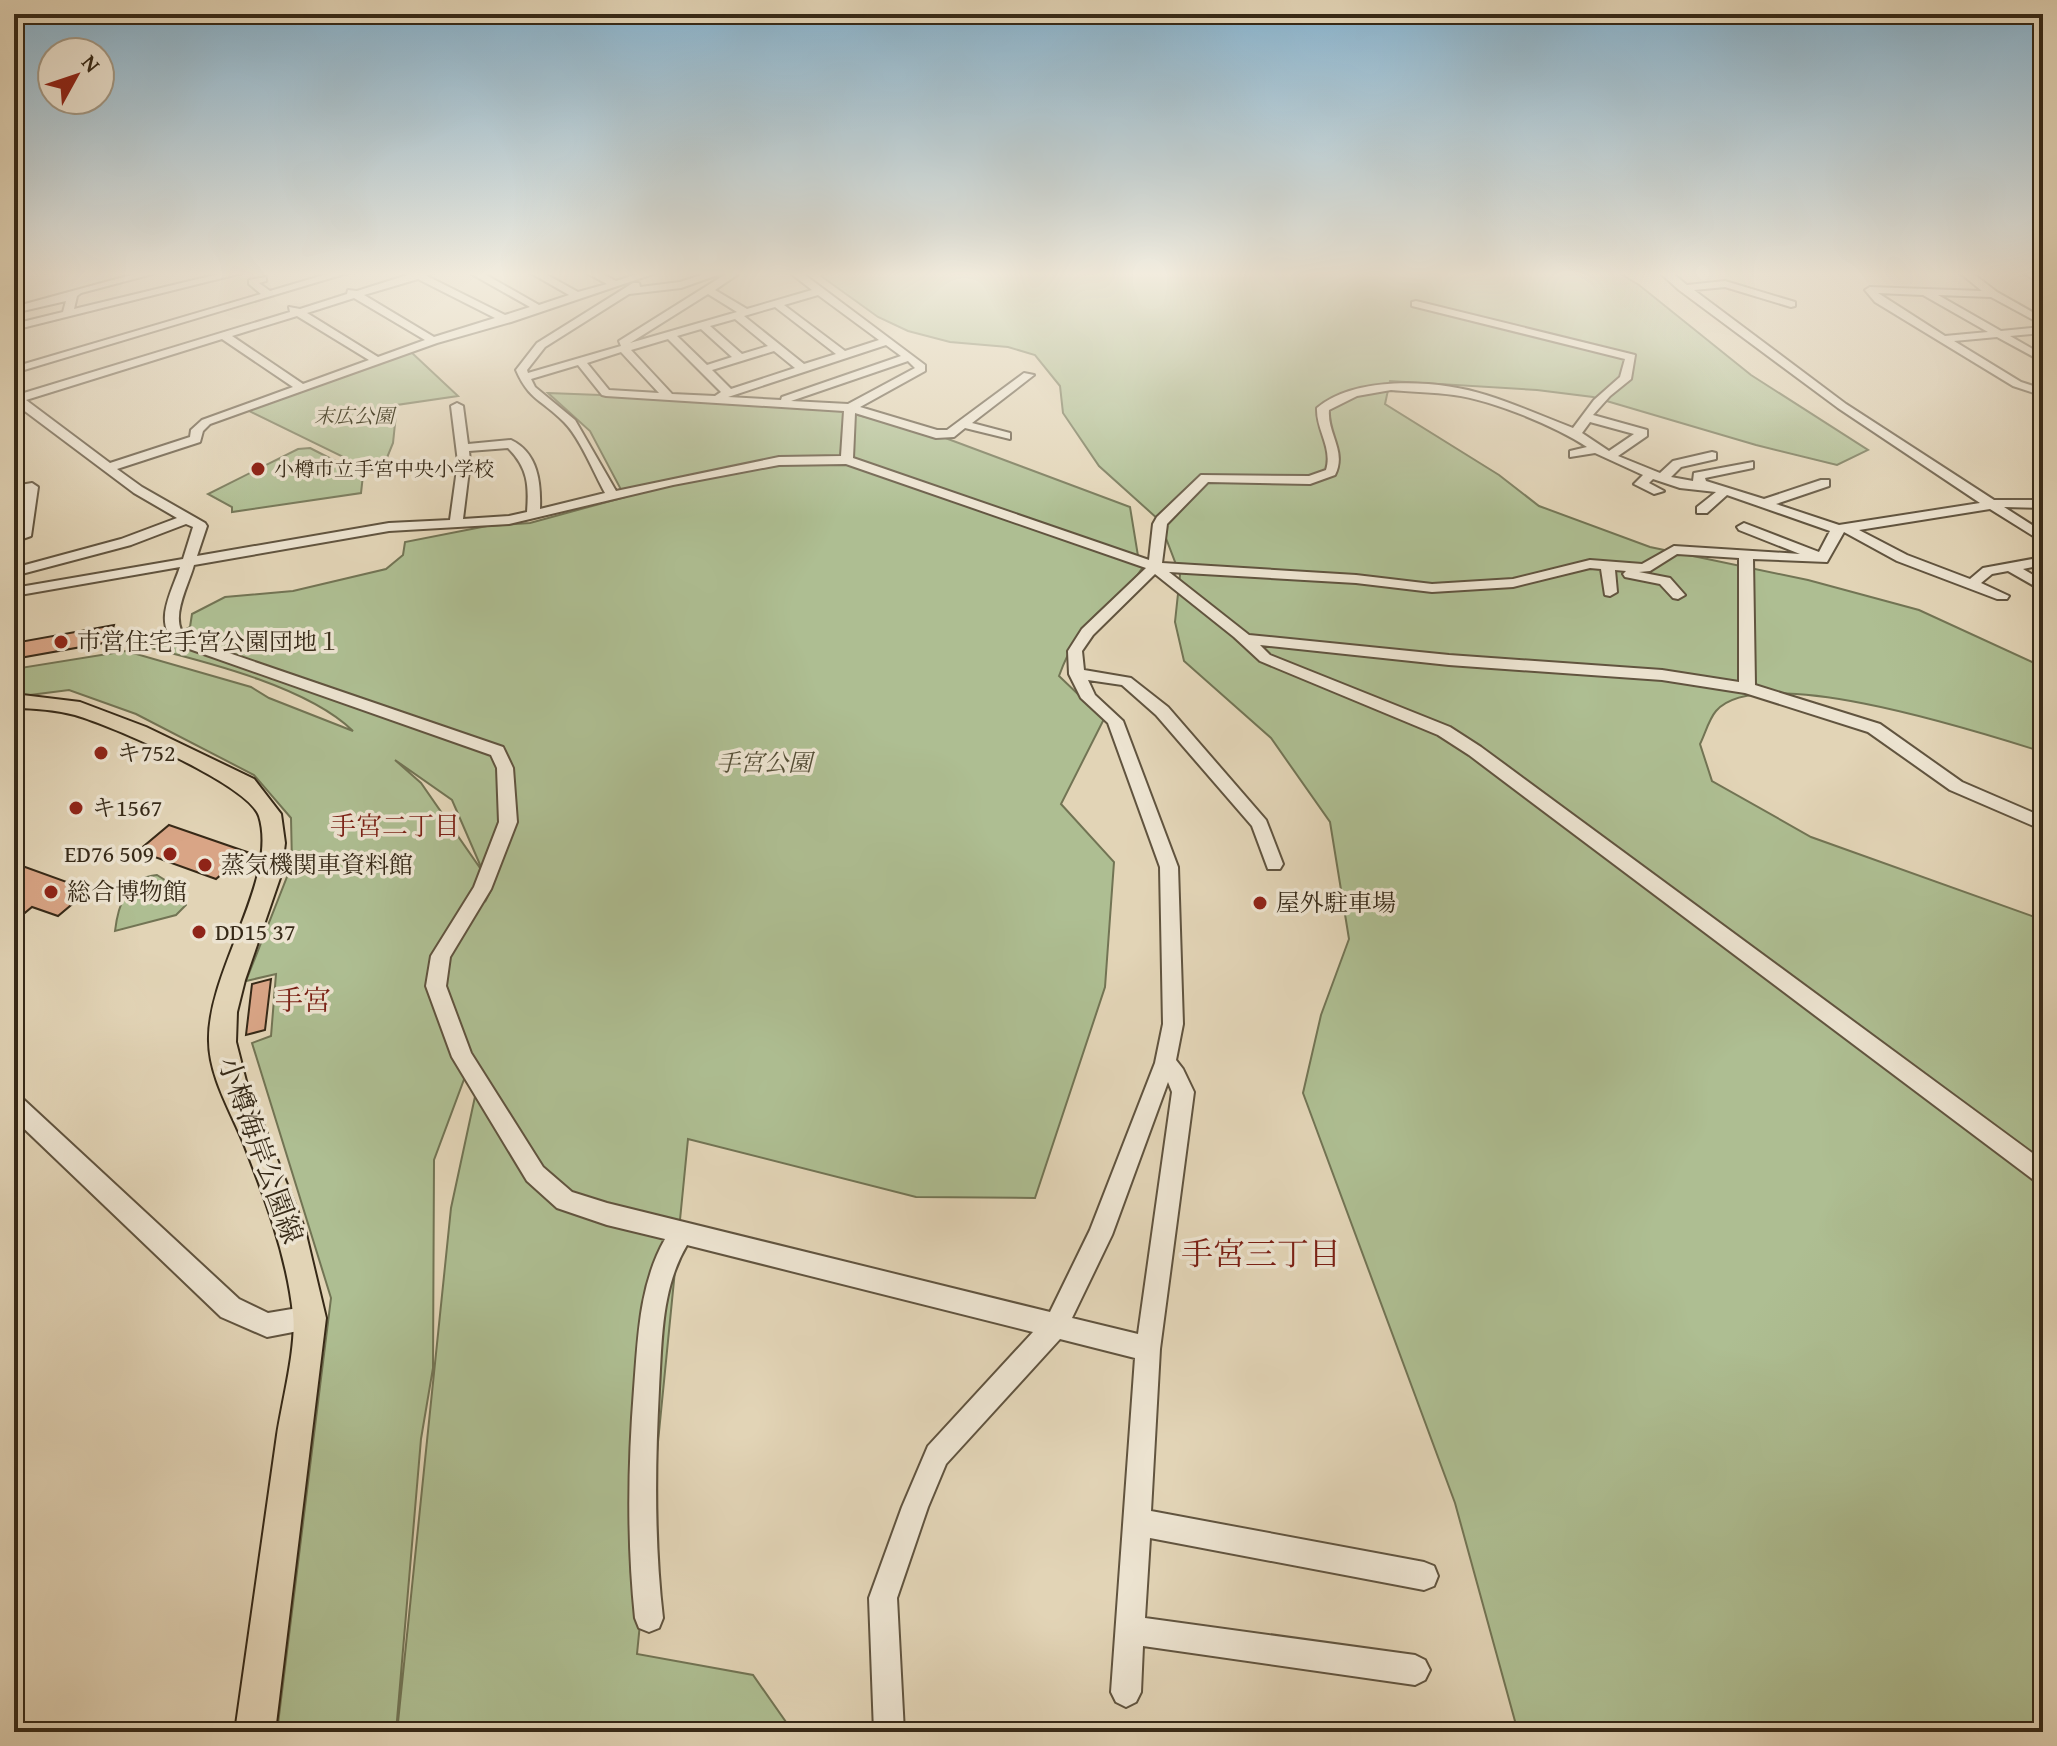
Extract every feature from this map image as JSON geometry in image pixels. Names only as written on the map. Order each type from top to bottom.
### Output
[{"type":"main road","name":"小樽海岸公園線","points":[[14,701],[45,701],[98,713],[242,783],[253,790],[272,814],[273,860],[227,985],[222,1011],[222,1042],[228,1070],[302,1261],[310,1318],[255,1732]]},
{"type":"street","points":[[14,370],[68,353]]},
{"type":"street","points":[[131,353],[139,361]]},
{"type":"street","points":[[15,399],[162,353]]},
{"type":"street","points":[[251,353],[302,388]]},
{"type":"street","points":[[365,353],[379,362]]},
{"type":"street","points":[[107,468],[182,446],[196,439],[197,430],[206,422],[401,353]]},
{"type":"street","points":[[531,353],[521,370],[522,378],[530,389],[571,422],[612,495]]},
{"type":"street","points":[[522,378],[608,353]]},
{"type":"street","points":[[628,353],[668,396]]},
{"type":"street","points":[[689,353],[728,392]]},
{"type":"street","points":[[735,353],[740,358]]},
{"type":"street","points":[[705,369],[755,353]]},
{"type":"street","points":[[784,353],[802,368]]},
{"type":"street","points":[[713,398],[849,353]]},
{"type":"street","points":[[850,408],[921,369],[904,353]]},
{"type":"street","points":[[1574,433],[1581,429],[1586,417],[1609,390],[1625,379],[1631,357],[1617,353]]},
{"type":"street","points":[[1772,353],[1888,438],[2043,538]]},
{"type":"street","points":[[1968,353],[2017,384],[2043,393]]},
{"type":"street","points":[[776,403],[909,357]]},
{"type":"street","points":[[579,360],[606,393],[850,408],[936,434],[950,434],[1028,375]]},
{"type":"street","points":[[889,1732],[883,1598],[937,1455],[1056,1326],[1100,1235],[1165,1063],[1173,1024],[1169,867],[1115,721],[1089,698],[1077,674],[1075,651],[1087,632],[1155,567],[1160,524],[1164,517],[1205,478],[1310,480],[1331,472],[1335,446],[1321,419],[1323,408],[1354,393],[1391,387],[1452,391],[1512,407],[1574,433],[1595,449],[1657,481],[1700,483],[1841,528],[1902,558],[2002,596]]},
{"type":"street","points":[[15,399],[107,468],[200,526],[170,620],[173,634],[183,642],[497,751],[505,768],[508,822],[482,889],[441,956],[436,986],[462,1057],[535,1174],[565,1200],[607,1214],[1148,1349]]},
{"type":"street","points":[[456,524],[464,462],[457,406]]},
{"type":"street","points":[[847,460],[850,408]]},
{"type":"street","points":[[1586,417],[1643,433],[1609,457]]},
{"type":"street","points":[[963,424],[1006,436]]},
{"type":"street","points":[[462,448],[511,444],[524,455],[533,466],[535,478],[533,515]]},
{"type":"street","points":[[1574,454],[1595,449]]},
{"type":"street","points":[[1657,481],[1677,464],[1712,456]]},
{"type":"street","points":[[14,592],[188,559],[389,527],[478,524],[533,515],[612,495],[779,461],[847,460],[1155,567],[1356,579],[1432,588],[1513,583],[1568,568],[1645,568],[1674,550],[1823,557]]},
{"type":"street","points":[[1700,483],[1698,476],[1749,465]]},
{"type":"street","points":[[1763,504],[1825,483]]},
{"type":"street","points":[[1777,485],[1791,494]]},
{"type":"street","points":[[14,490],[32,487],[24,536],[14,538]]},
{"type":"street","points":[[1702,510],[1724,491]]},
{"type":"street","points":[[1823,557],[1841,528],[1993,504],[2043,504]]},
{"type":"street","points":[[14,572],[126,542],[189,518]]},
{"type":"street","points":[[1744,527],[1823,557]]},
{"type":"street","points":[[1746,554],[1747,688]]},
{"type":"street","points":[[1973,583],[1988,571],[2043,561]]},
{"type":"street","points":[[1155,567],[1177,588],[1248,639],[1265,658],[1454,737],[2043,1174]]},
{"type":"street","points":[[1607,567],[1610,592]]},
{"type":"street","points":[[1607,567],[1665,581],[1678,595]]},
{"type":"street","points":[[2011,567],[2043,587]]},
{"type":"street","points":[[1248,639],[1449,660],[1662,675],[1747,688],[1874,728],[1956,786],[2043,824]]},
{"type":"street","points":[[1077,674],[1126,681],[1162,711],[1260,824],[1274,864]]},
{"type":"street","points":[[1126,1692],[1148,1349],[1183,1092],[1176,1075],[1165,1063]]},
{"type":"street","points":[[14,1105],[230,1308],[267,1325],[310,1318]]},
{"type":"street","points":[[649,1618],[642,1561],[642,1449],[649,1351],[659,1284],[666,1262],[683,1231]]},
{"type":"street","points":[[1137,1522],[1424,1576]]},
{"type":"street","points":[[1130,1630],[1415,1670]]},
{"type":"green space","name":"末広公園","points":[[407,353],[413,353],[458,396],[397,405],[393,443],[380,475],[247,410]]},
{"type":"green space","points":[[1030,353],[1724,353],[1751,375],[1868,450],[1837,465],[1756,445],[1593,397],[1537,390],[1390,381],[1385,404],[1499,475],[1539,506],[1650,547],[1808,580],[1919,610],[2043,667],[2043,752],[1874,706],[1778,693],[1740,697],[1716,711],[1700,744],[1712,781],[1811,837],[2043,920],[2043,1732],[1518,1732],[1455,1503],[1303,1093],[1321,1015],[1349,939],[1330,822],[1271,738],[1184,661],[1175,622],[1180,575],[1159,520],[1099,466],[1063,413],[1060,386],[1035,355]]},
{"type":"green space","name":"手宮公園","points":[[548,393],[811,403],[940,436],[1130,507],[1139,562],[1143,567],[1083,630],[1059,676],[1104,719],[1061,804],[1114,862],[1105,987],[1035,1198],[916,1197],[688,1139],[637,1654],[753,1675],[793,1732],[397,1732],[451,1208],[479,1078],[472,1058],[434,1160],[433,1368],[421,1439],[396,1732],[277,1732],[331,1298],[252,1043],[271,1036],[276,974],[246,981],[292,864],[291,818],[254,775],[136,714],[69,690],[14,697],[14,669],[126,651],[251,687],[269,698],[353,731],[334,716],[286,690],[230,670],[151,648],[190,627],[192,614],[225,597],[293,591],[386,569],[403,555],[405,542],[487,526],[530,523],[625,497],[590,431]],"holes":[[[395,760],[452,800],[491,890],[486,900],[480,868],[421,783]]]},
{"type":"green space","points":[[310,448],[363,475],[361,493],[232,512],[232,507],[208,494],[298,449]]},
{"type":"green space","points":[[157,875],[182,891],[186,905],[176,915],[115,931],[121,903],[131,887],[146,877]]},
{"type":"building","name":"市営住宅手宮公園団地１","points":[[114,625],[109,642],[14,659],[14,643]]},
{"type":"building","name":"蒸気機関車資料館","points":[[169,825],[247,852],[216,879],[138,851]]},
{"type":"building","name":"総合博物館","points":[[14,863],[89,890],[58,916],[32,907],[14,922]]},
{"type":"building","points":[[271,979],[265,1030],[246,1035],[252,984]]},
{"type":"place","name":"小樽市立手宮中央小学校","points":[[258,469]]},
{"type":"place","name":"市営住宅手宮公園団地１","points":[[61,642]]},
{"type":"place","name":"キ752","points":[[101,753]]},
{"type":"place","name":"キ1567","points":[[76,808]]},
{"type":"place","name":"ED76 509","points":[[170,854]]},
{"type":"place","name":"蒸気機関車資料館","points":[[205,865]]},
{"type":"place","name":"総合博物館","points":[[51,892]]},
{"type":"place","name":"屋外駐車場","points":[[1260,903]]},
{"type":"place","name":"DD15 37","points":[[199,932]]},
{"type":"district","name":"手宮二丁目","points":[[395,826]]},
{"type":"district","name":"手宮","points":[[303,1000]]},
{"type":"district","name":"手宮三丁目","points":[[1261,1254]]}]
